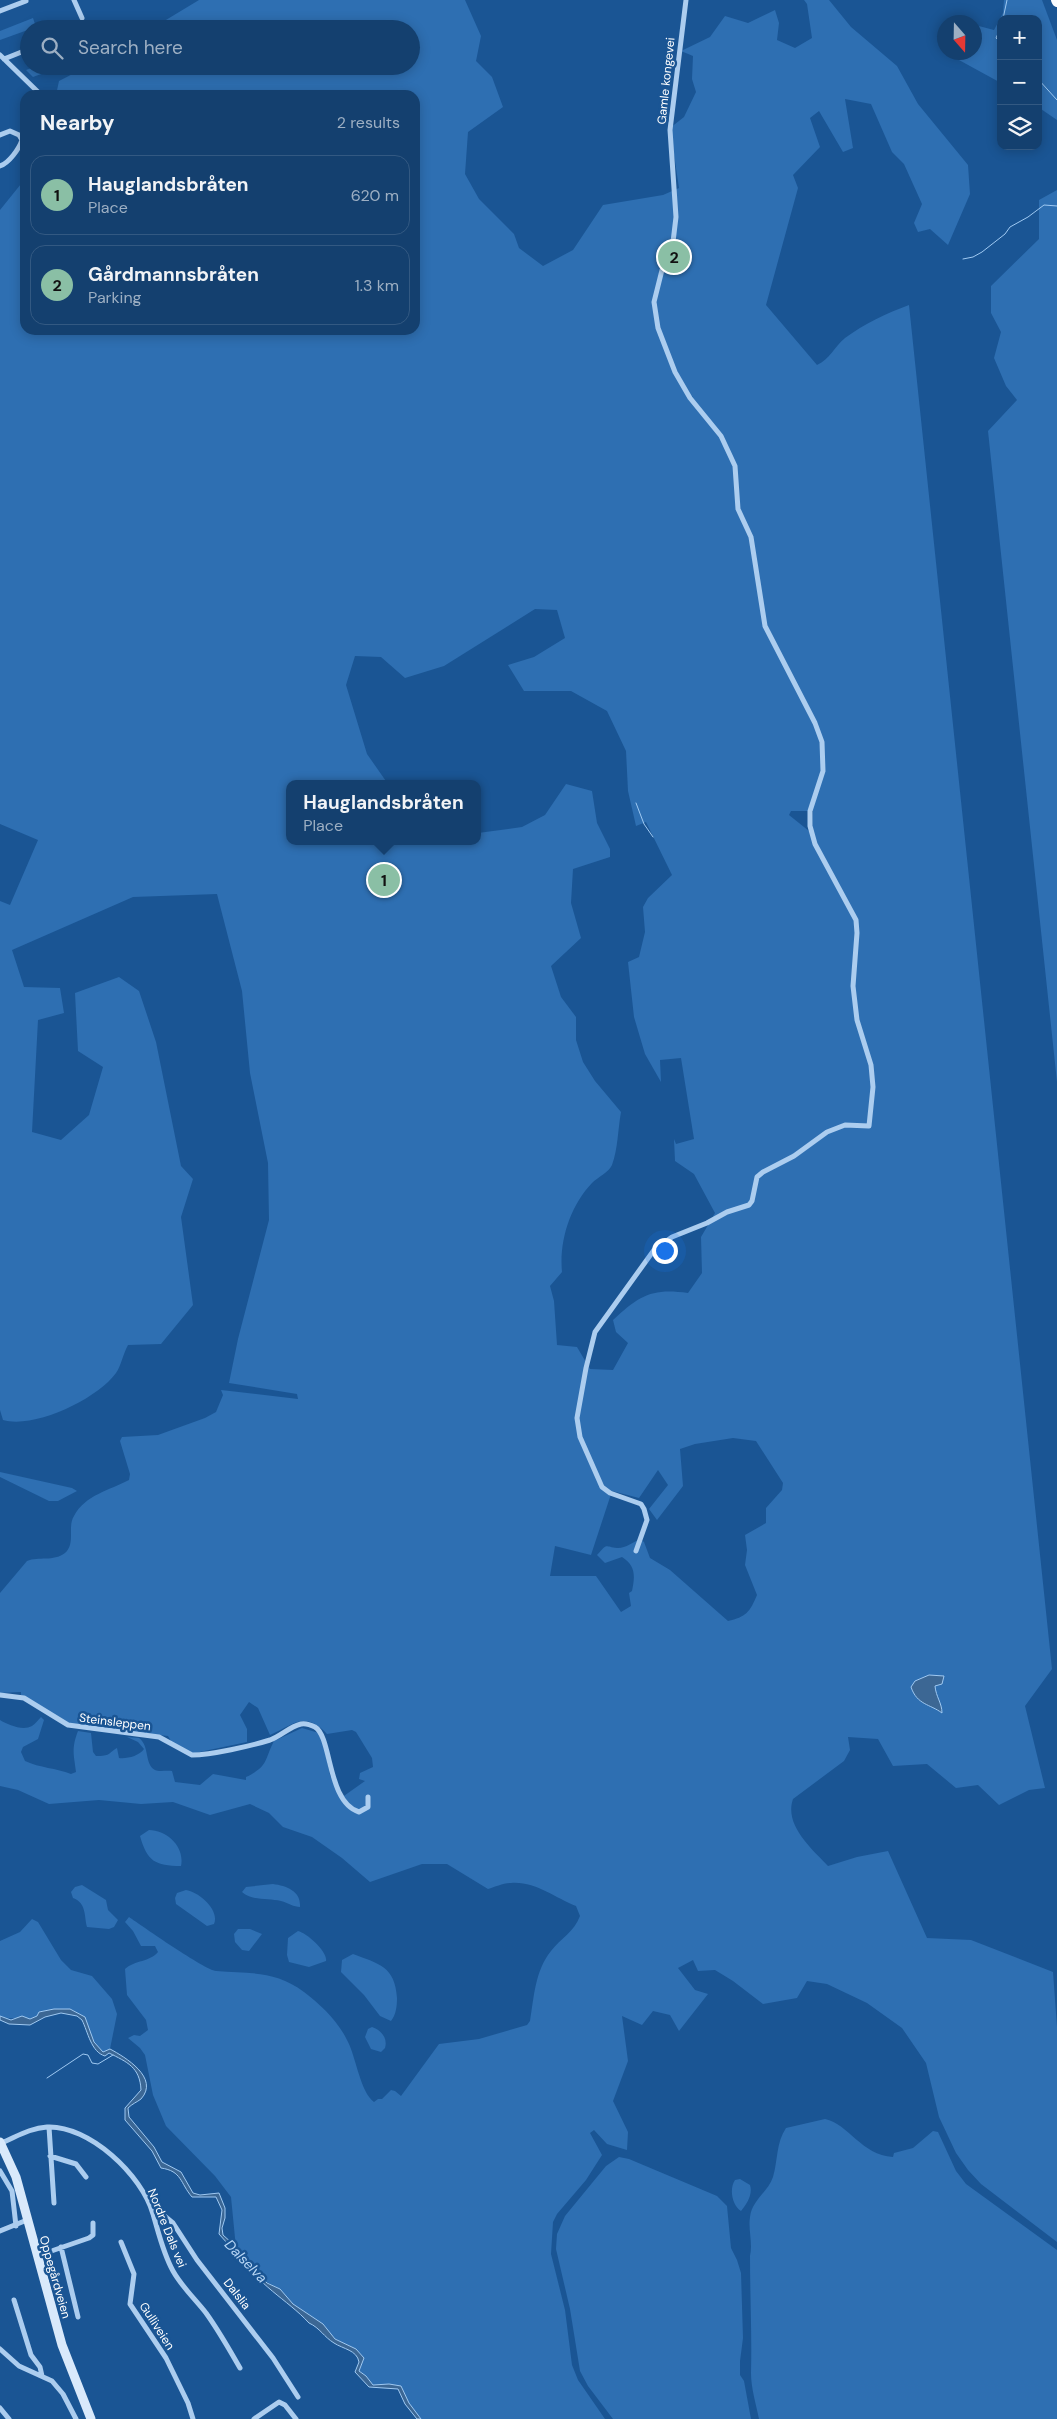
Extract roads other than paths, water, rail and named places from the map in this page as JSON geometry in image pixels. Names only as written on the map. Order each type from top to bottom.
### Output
[{"type":"main road","name":"Oppegårdveien","points":[[0,2143],[16,2177],[36,2256],[62,2345],[89,2418]]},
{"type":"street","points":[[74,0],[82,18]]},
{"type":"street","name":"Gamle kongevei","points":[[636,1550],[647,1520],[644,1509],[641,1504],[610,1493],[602,1487],[580,1437],[577,1418],[595,1332],[654,1250],[664,1241],[749,1204],[752,1201],[757,1177],[794,1156],[827,1132],[845,1126],[869,1126],[873,1087],[871,1064],[857,1020],[853,986],[856,920],[815,844],[810,826],[810,811],[823,771],[822,742],[814,722],[765,626],[751,537],[738,509],[735,466],[721,436],[690,398],[675,372],[658,328],[654,302],[664,262],[673,242],[676,195],[670,130],[686,0]]},
{"type":"street","points":[[0,11],[26,1]]},
{"type":"street","points":[[20,52],[2,57],[20,74]]},
{"type":"street","points":[[21,75],[36,90]]},
{"type":"street","points":[[0,135],[10,131],[20,137]]},
{"type":"street","points":[[0,166],[5,164],[20,146]]},
{"type":"street","name":"Steinsleppen","points":[[0,1695],[24,1698],[68,1725],[160,1737],[192,1755],[268,1740],[297,1726],[308,1724],[317,1728],[322,1734],[330,1769],[344,1800],[352,1809],[359,1812],[368,1807],[368,1797]]},
{"type":"street","points":[[49,2127],[54,2203]]},
{"type":"street","name":"Nordre Dals vei","points":[[0,2143],[29,2131],[49,2127],[73,2131],[96,2143],[133,2178],[153,2214],[162,2248],[174,2272],[186,2292],[204,2310],[223,2336],[240,2368]]},
{"type":"street","points":[[50,2156],[76,2164],[86,2176]]},
{"type":"street","points":[[0,2171],[12,2190],[16,2226]]},
{"type":"street","name":"Dalslia","points":[[153,2214],[162,2214],[173,2223],[197,2260],[273,2358],[298,2397]]},
{"type":"street","points":[[0,2231],[27,2220]]},
{"type":"street","points":[[36,2256],[88,2238],[93,2234],[93,2223]]},
{"type":"street","name":"Gulliveien","points":[[122,2242],[134,2274],[130,2304],[166,2358],[188,2403],[193,2419]]},
{"type":"street","points":[[61,2247],[78,2317]]},
{"type":"street","points":[[14,2300],[31,2355],[40,2367],[42,2376]]},
{"type":"street","points":[[0,2349],[19,2366],[42,2376],[57,2386],[76,2419]]},
{"type":"street","points":[[254,2419],[279,2402],[285,2404],[296,2419]]},
{"type":"street","points":[[0,2408],[9,2419]]},
{"type":"water","points":[[929,1675],[944,1676],[942,1684],[935,1686],[942,1713],[920,1701],[911,1687],[915,1681]]},
{"type":"water","name":"Dalselva","points":[[54,2009],[70,2009],[85,2017],[94,2042],[103,2052],[110,2049],[124,2057],[138,2069],[146,2083],[146,2091],[141,2099],[128,2108],[129,2117],[154,2147],[162,2162],[181,2172],[193,2193],[200,2195],[219,2193],[225,2208],[222,2228],[223,2235],[243,2253],[253,2269],[267,2283],[280,2289],[293,2304],[323,2324],[335,2339],[356,2349],[364,2358],[359,2371],[373,2385],[389,2384],[401,2386],[409,2403],[421,2419],[417,2419],[405,2404],[398,2389],[369,2387],[355,2372],[359,2362],[356,2355],[331,2341],[263,2283],[247,2265],[241,2254],[236,2253],[219,2234],[222,2210],[216,2197],[192,2197],[177,2175],[161,2168],[152,2151],[125,2120],[125,2108],[141,2090],[138,2076],[131,2066],[109,2053],[105,2056],[100,2054],[90,2041],[82,2020],[77,2016],[61,2013],[45,2017],[30,2025],[9,2024],[0,2020],[0,2016],[11,2020],[22,2016],[30,2019],[37,2016],[39,2012]]},
{"type":"waterway","points":[[1004,15],[1007,0]]},
{"type":"waterway","points":[[1042,83],[1057,100]]},
{"type":"waterway","points":[[963,259],[973,257],[982,252],[1005,234],[1010,227],[1044,205],[1057,206]]},
{"type":"waterway","points":[[636,803],[644,824],[653,837]]},
{"type":"waterway","points":[[47,2078],[83,2054],[88,2055],[92,2063],[98,2064],[113,2055]]},
{"type":"place","name":"Gårdmannsbråten","points":[[674,257]]},
{"type":"place","name":"Hauglandsbråten","points":[[384,880]]}]
